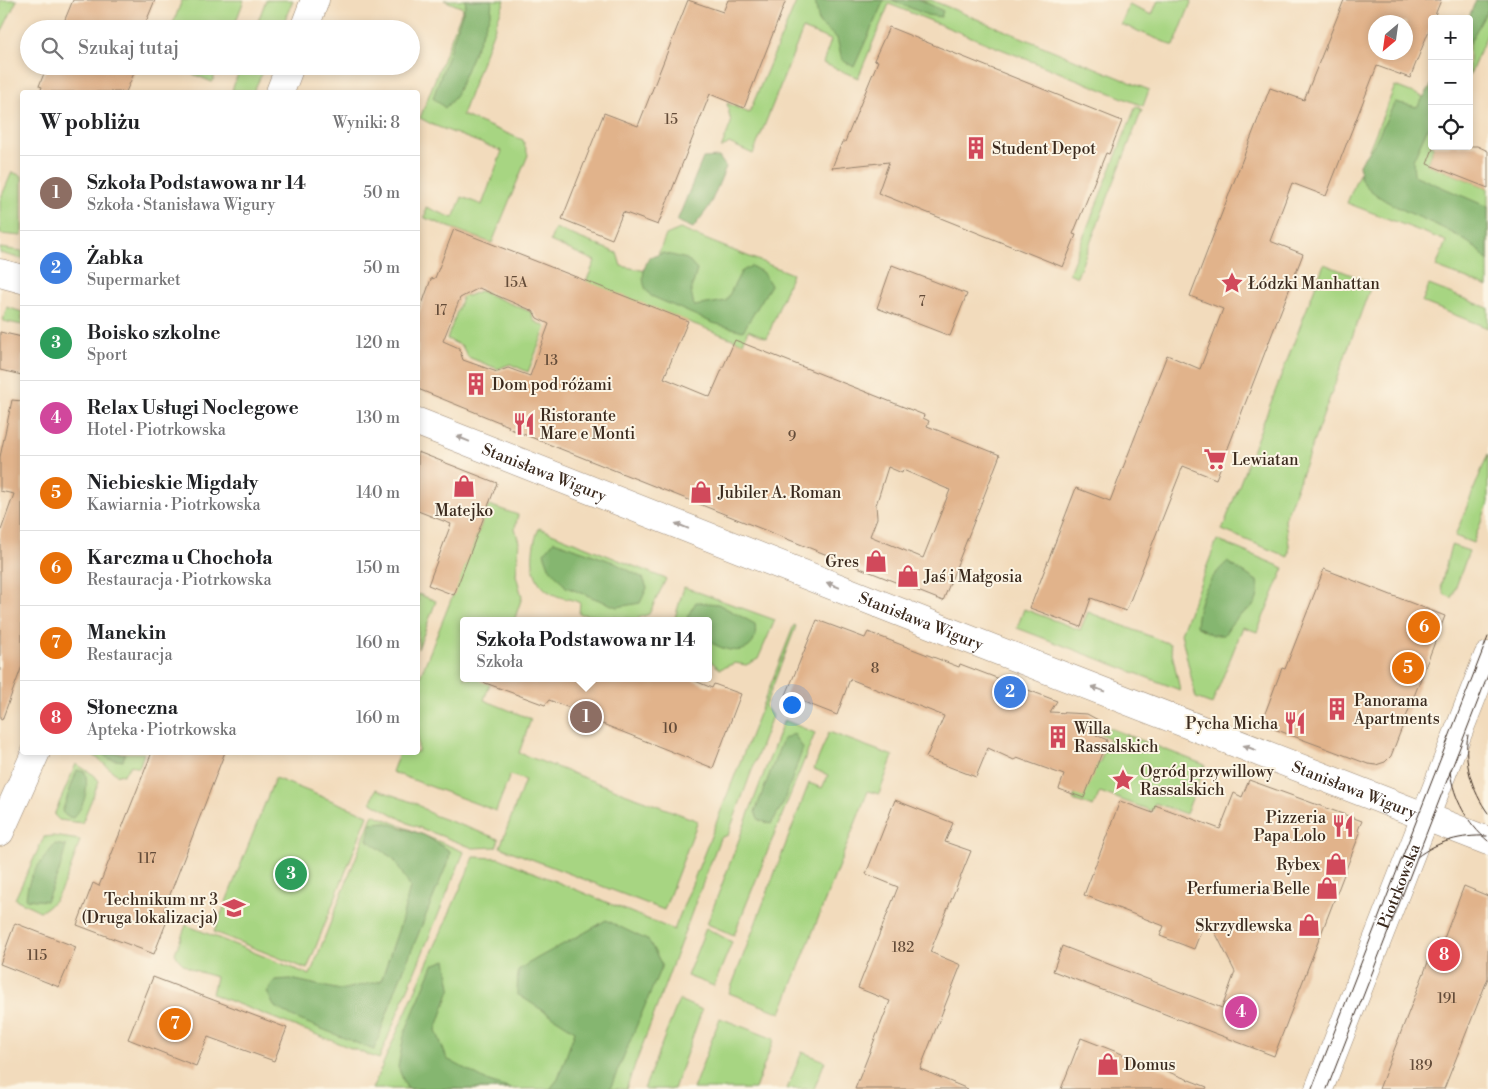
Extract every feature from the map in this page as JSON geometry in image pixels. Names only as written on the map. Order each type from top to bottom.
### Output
[{"type":"street","points":[[307,20],[315,0]]},
{"type":"street","points":[[281,90],[287,75]]},
{"type":"street","points":[[0,273],[20,278]]},
{"type":"street","name":"Stanisława Wigury","points":[[420,423],[959,636],[1488,841]]},
{"type":"street","name":"Piotrkowska","points":[[1320,1089],[1488,656]]},
{"type":"street","points":[[0,832],[35,755]]},
{"type":"green space","points":[[0,0],[17,0],[0,35]]},
{"type":"green space","points":[[182,0],[244,0],[236,20],[174,20]]},
{"type":"green space","points":[[266,0],[293,0],[285,20],[258,20]]},
{"type":"green space","points":[[444,0],[505,0],[462,115],[523,140],[528,155],[492,243],[425,218],[426,207],[453,218],[462,197],[482,205],[502,151],[433,125],[420,118],[463,8]]},
{"type":"green space","points":[[464,0],[492,0],[491,12],[455,97],[445,108],[433,98],[466,3]]},
{"type":"green space","points":[[797,0],[931,0],[1149,90],[1143,106],[889,4],[858,78],[823,63],[831,40],[803,29],[753,154],[729,143],[721,149],[731,123],[727,103],[749,113]]},
{"type":"green space","points":[[815,0],[884,0],[854,67],[842,60],[837,38],[819,23]]},
{"type":"green space","points":[[892,0],[921,0],[943,11],[941,17],[927,15]]},
{"type":"green space","points":[[1158,0],[1192,0],[1174,46],[1121,24],[1129,5],[1152,15]]},
{"type":"green space","points":[[1476,0],[1488,0],[1488,9],[1473,37],[1473,15],[1470,15]]},
{"type":"green space","points":[[1488,0],[1488,32],[1473,68],[1473,15],[1471,15]]},
{"type":"green space","points":[[195,75],[215,75],[212,82]]},
{"type":"green space","points":[[238,75],[262,75],[254,90],[232,90]]},
{"type":"green space","points":[[1395,86],[1426,98],[1428,93],[1428,150],[1432,150],[1427,164],[1488,188],[1488,287],[1436,267],[1446,241],[1347,203]]},
{"type":"green space","points":[[1428,90],[1428,127],[1413,160],[1414,175],[1488,207],[1488,262],[1476,249],[1461,238],[1386,201],[1371,191],[1360,177],[1359,164],[1373,146],[1395,102],[1417,107]]},
{"type":"green space","points":[[1136,106],[1142,110],[1077,277],[1069,273]]},
{"type":"green space","points":[[719,157],[726,167],[709,207],[693,228],[677,221],[703,158]]},
{"type":"green space","points":[[12,172],[20,175],[20,236],[0,234],[0,200]]},
{"type":"green space","points":[[555,228],[617,253],[621,266],[651,272],[666,235],[680,229],[792,274],[767,338],[748,330],[743,343],[586,282],[595,261],[550,241]]},
{"type":"green space","points":[[0,248],[20,251],[20,258],[0,253]]},
{"type":"green space","points":[[663,253],[687,259],[697,270],[691,291],[694,306],[726,301],[741,272],[751,266],[762,272],[771,285],[743,331],[713,323],[651,296],[647,292],[643,278],[649,258]]},
{"type":"green space","points":[[1324,264],[1372,283],[1285,519],[1289,548],[1288,557],[1222,530]]},
{"type":"green space","points":[[1429,285],[1488,308],[1488,328],[1422,302]]},
{"type":"green space","points":[[480,291],[531,312],[534,321],[546,327],[528,372],[510,364],[498,369],[468,357],[462,346],[447,339],[463,295],[468,296]]},
{"type":"green space","points":[[7,307],[20,311],[20,325],[3,321]]},
{"type":"green space","points":[[1488,454],[1488,504],[1473,543],[1455,536]]},
{"type":"green space","points":[[489,505],[518,515],[515,528],[519,542],[516,575],[522,597],[515,617],[460,617],[460,682],[491,682],[484,700],[531,719],[519,753],[698,821],[664,910],[500,847],[525,780],[510,775],[496,811],[392,772],[398,755],[420,755],[420,677]]},
{"type":"green space","points":[[539,528],[666,579],[649,614],[641,617],[613,617],[579,614],[580,603],[547,591],[536,576],[533,558]]},
{"type":"green space","points":[[1217,540],[1284,568],[1257,632],[1243,627],[1212,704],[1196,698],[1181,633]]},
{"type":"green space","points":[[554,541],[613,562],[643,578],[647,588],[640,603],[617,607],[566,587],[549,567],[544,553]]},
{"type":"green space","points":[[1451,545],[1469,551],[1452,598],[1444,594],[1441,586]]},
{"type":"green space","points":[[1227,562],[1257,581],[1257,597],[1256,602],[1233,622],[1224,635],[1213,635],[1196,626],[1197,616],[1201,599],[1209,583]]},
{"type":"green space","points":[[684,587],[775,620],[758,659],[746,665],[735,663],[720,669],[712,662],[712,617],[675,617]]},
{"type":"green space","points":[[420,595],[436,601],[420,644]]},
{"type":"green space","points":[[696,602],[718,604],[755,624],[753,643],[748,648],[741,650],[725,649],[717,646],[712,643],[712,617],[687,617]]},
{"type":"green space","points":[[1024,609],[1080,630],[1088,612],[1170,644],[1180,690],[1017,628]]},
{"type":"green space","points":[[794,625],[796,626],[765,706],[772,716],[728,835],[720,838],[626,1089],[372,1089],[474,857],[499,858],[674,930]]},
{"type":"green space","points":[[784,720],[815,733],[734,935],[707,924]]},
{"type":"green space","points":[[1102,725],[1205,765],[1186,814],[1155,803],[1152,811],[1100,792],[1093,807],[1073,800],[1087,760],[1099,764],[1109,738],[1099,733]]},
{"type":"green space","points":[[829,732],[893,756],[879,794],[868,791],[781,1013],[729,993],[809,783],[822,788],[828,775],[814,769]]},
{"type":"green space","points":[[794,734],[803,748],[783,804],[771,824],[759,820],[755,812],[783,739]]},
{"type":"green space","points":[[93,755],[143,755],[139,768],[131,765],[123,775],[116,774]]},
{"type":"green space","points":[[104,755],[124,755],[123,761],[109,759]]},
{"type":"green space","points":[[76,764],[94,775],[99,781],[82,823],[59,820],[54,815]]},
{"type":"green space","points":[[77,770],[85,772],[86,790],[83,802],[73,818],[66,816],[62,812]]},
{"type":"green space","points":[[275,778],[368,815],[307,969],[214,932]]},
{"type":"green space","points":[[376,789],[417,804],[433,815],[499,839],[496,847],[473,848],[410,824],[371,802]]},
{"type":"green space","points":[[373,814],[464,852],[379,1059],[212,994],[216,977],[187,966],[182,963],[175,953],[186,925],[310,975]]},
{"type":"green space","points":[[384,822],[424,835],[450,851],[449,859],[397,986],[374,1050],[292,1017],[274,1006],[267,992],[275,980],[291,979],[340,990],[381,981],[402,919],[410,887],[394,859],[367,840],[371,823]]},
{"type":"green space","points":[[53,836],[80,840],[60,891],[47,907],[40,911],[15,899],[44,837]]},
{"type":"green space","points":[[55,844],[66,846],[59,872],[46,901],[26,899],[32,875]]},
{"type":"green space","points":[[606,920],[649,941],[662,965],[610,1089],[550,1089],[558,1079],[575,1031],[517,994],[518,970]]},
{"type":"green space","points":[[706,928],[732,942],[714,986],[687,976]]},
{"type":"green space","points":[[446,960],[451,987],[436,1030],[447,1059],[489,1082],[511,1089],[410,1089],[406,1087],[398,1067],[404,1035],[433,965]]},
{"type":"green space","points":[[679,1000],[702,1010],[674,1089],[644,1089]]},
{"type":"green space","points":[[720,1018],[774,1039],[755,1089],[693,1089]]},
{"type":"green space","points":[[802,1052],[825,1061],[814,1089],[787,1089]]},
{"type":"building","points":[[73,0],[155,0],[147,20],[65,20]]},
{"type":"building","points":[[688,0],[723,12],[728,0],[786,0],[744,108],[710,94],[658,225],[623,212],[612,239],[562,219],[604,113],[638,126]]},
{"type":"building","points":[[1344,0],[1441,0],[1435,15],[1428,15],[1428,33],[1410,78],[1377,66],[1326,196],[1292,183],[1270,241],[1303,254],[1216,479],[1183,466],[1126,611],[1091,598],[1081,627],[1030,608],[1076,488],[1110,501],[1167,355],[1200,369],[1223,309],[1190,296],[1270,88],[1304,100]]},
{"type":"building","name":"Student Depot","points":[[889,27],[1122,121],[1109,154],[1106,153],[1073,234],[1076,235],[1063,267],[878,193],[889,162],[832,168],[842,142],[845,142],[878,61],[874,60]]},
{"type":"building","points":[[43,75],[133,75],[127,90],[41,90],[42,87],[39,86]]},
{"type":"building","points":[[1473,146],[1477,146],[1488,151],[1488,188],[1427,164],[1432,150],[1473,150]]},
{"type":"building","points":[[454,229],[688,321],[664,378],[710,397],[735,340],[924,415],[923,418],[929,421],[927,426],[1000,455],[943,601],[508,428],[509,426],[420,390],[420,310],[431,279],[435,278]],"holes":[[[479,288],[533,311],[537,318],[549,324],[530,376],[508,368],[497,372],[463,360],[459,348],[443,341],[460,298]],[[888,467],[902,473],[903,470],[950,490],[923,558],[870,536],[877,518],[876,505]]]},
{"type":"building","points":[[892,265],[967,294],[950,336],[877,308]]},
{"type":"building","points":[[0,332],[20,337],[20,375],[0,370]]},
{"type":"building","points":[[12,400],[20,401],[20,671],[2,720],[0,719],[0,533],[14,494],[0,491],[0,457]]},
{"type":"building","points":[[420,453],[497,483],[454,595],[428,585],[451,524],[420,512]]},
{"type":"building","points":[[1324,569],[1445,616],[1391,756],[1385,762],[1376,765],[1368,764],[1261,724],[1282,668],[1285,669]]},
{"type":"building","points":[[817,620],[865,638],[868,632],[959,667],[960,664],[1057,701],[1050,712],[1087,714],[1100,721],[1096,735],[1107,740],[1084,798],[1059,789],[1064,775],[1017,758],[1014,760],[988,748],[976,777],[926,758],[944,716],[850,679],[837,715],[786,695]]},
{"type":"building","points":[[483,682],[698,682],[712,688],[714,684],[741,694],[713,768],[580,715],[580,712],[549,700],[545,705]]},
{"type":"building","points":[[151,755],[224,755],[164,910],[170,913],[154,954],[77,925],[93,883],[99,886]]},
{"type":"building","points":[[1249,780],[1362,821],[1358,830],[1360,833],[1274,1056],[1053,971],[1062,946],[1222,1008],[1235,972],[1207,916],[1194,949],[1160,936],[1164,926],[1084,895],[1120,801],[1153,813],[1155,805],[1220,829],[1234,793],[1242,797]]},
{"type":"building","points":[[895,800],[953,823],[945,842],[971,851],[930,952],[961,965],[920,1069],[968,1089],[855,1089],[890,1001],[858,988],[898,887],[866,874]]},
{"type":"building","points":[[1464,886],[1488,896],[1488,978],[1444,1089],[1379,1089],[1437,939],[1443,941]]},
{"type":"building","points":[[15,923],[76,947],[59,987],[0,964]]},
{"type":"building","points":[[153,977],[287,1028],[274,1061],[208,1037],[196,1066],[128,1039]]},
{"type":"building","name":"Domus","points":[[1081,1038],[1207,1087],[1206,1089],[1061,1089]]},
{"type":"tram line","points":[[1312,1089],[1488,637]]},
{"type":"tram line","points":[[1327,1089],[1488,675]]},
{"type":"tram line","points":[[1468,735],[1467,755],[1470,776],[1477,795],[1488,813]]},
{"type":"tram line","points":[[1450,772],[1458,801],[1468,818],[1488,841]]},
{"type":"tram line","points":[[1417,857],[1425,851],[1450,840],[1487,836]]},
{"type":"place","name":"Student Depot","points":[[976,148]]},
{"type":"place","name":"Łódzki Manhattan","points":[[1232,283]]},
{"type":"place","name":"Dom pod różami","points":[[476,384]]},
{"type":"place","name":"Ristorante Mare e Monti","points":[[524,424]]},
{"type":"place","name":"Lewiatan","points":[[1215,459]]},
{"type":"place","name":"Matejko","points":[[464,486]]},
{"type":"place","name":"Jubiler A. Roman","points":[[701,492]]},
{"type":"place","name":"Gres","points":[[876,561]]},
{"type":"place","name":"Jaś i Małgosia","points":[[908,576]]},
{"type":"place","name":"Karczma u Chochoła","points":[[1424,627]]},
{"type":"place","name":"Niebieskie Migdały","points":[[1408,668]]},
{"type":"place","name":"Żabka","points":[[1010,692]]},
{"type":"place","name":"Panorama Apartments","points":[[1337,709]]},
{"type":"place","name":"Szkoła Podstawowa nr 14","points":[[586,717]]},
{"type":"place","name":"Pycha Micha","points":[[1295,723]]},
{"type":"place","name":"Willa Rassalskich","points":[[1058,737]]},
{"type":"place","name":"Ogród przywillowy Rassalskich","points":[[1123,780]]},
{"type":"place","name":"Pizzeria Papa Lolo","points":[[1343,826]]},
{"type":"place","name":"Rybex","points":[[1336,864]]},
{"type":"place","name":"Boisko szkolne","points":[[291,874]]},
{"type":"place","name":"Perfumeria Belle","points":[[1327,888]]},
{"type":"place","name":"Technikum nr 3 (Druga lokalizacja)","points":[[234,908]]},
{"type":"place","name":"Skrzydlewska","points":[[1309,925]]},
{"type":"place","name":"Słoneczna","points":[[1444,955]]},
{"type":"place","name":"Relax Usługi Noclegowe","points":[[1241,1012]]},
{"type":"place","name":"Manekin","points":[[175,1024]]},
{"type":"place","name":"Domus","points":[[1108,1064]]}]
